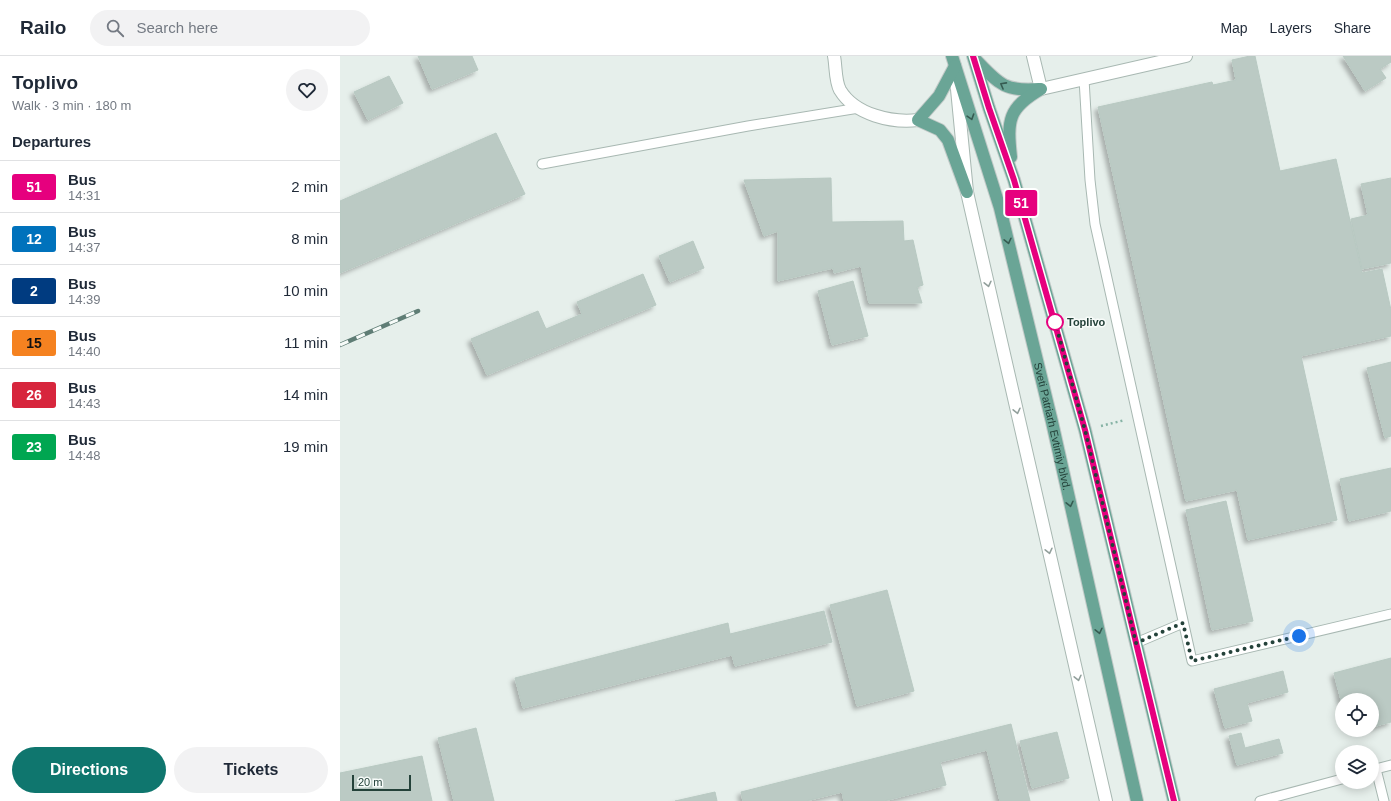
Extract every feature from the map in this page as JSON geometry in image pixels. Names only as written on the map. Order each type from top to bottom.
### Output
[{"type":"main road","points":[[974,57],[997,82],[1009,88],[1024,90],[1041,89]]},
{"type":"main road","points":[[974,57],[989,108],[1014,180],[1085,430],[1174,801]]},
{"type":"main road","points":[[954,61],[939,96],[918,120],[940,130],[948,140],[967,192]]},
{"type":"main road","name":"Sveti Patriarh Evtimiy blvd.","points":[[954,61],[1000,208],[1052,422],[1137,801]]},
{"type":"main road","points":[[1014,180],[1010,142],[1013,112],[1020,103],[1041,89]]},
{"type":"street","points":[[834,56],[840,89],[848,100],[870,114],[908,121],[918,120]]},
{"type":"street","points":[[1033,56],[1041,89],[1186,56]]},
{"type":"street","points":[[954,61],[967,192],[1106,801]]},
{"type":"lane","points":[[1084,79],[1090,180],[1096,224],[1192,661],[1391,614]]},
{"type":"lane","points":[[542,164],[748,126],[859,108]]},
{"type":"lane","points":[[1136,643],[1183,623]]},
{"type":"lane","points":[[1379,769],[1391,765]]},
{"type":"lane","points":[[1260,801],[1335,780]]},
{"type":"lane","points":[[1379,786],[1384,801]]},
{"type":"building","points":[[418,56],[472,56],[478,70],[432,89]]},
{"type":"building","points":[[1255,56],[1280,171],[1336,159],[1362,273],[1382,269],[1391,310],[1391,336],[1301,356],[1337,520],[1248,540],[1237,490],[1186,501],[1098,107],[1212,82],[1213,85],[1236,80],[1232,60]]},
{"type":"building","points":[[1343,56],[1391,56],[1391,62],[1380,69],[1386,78],[1365,91]]},
{"type":"building","points":[[389,76],[403,103],[368,120],[354,92]]},
{"type":"building","points":[[496,133],[525,194],[340,273],[340,201]]},
{"type":"building","points":[[831,178],[832,222],[903,221],[904,241],[913,240],[923,285],[917,287],[922,303],[869,303],[861,266],[834,273],[833,268],[778,281],[778,231],[764,236],[744,180]]},
{"type":"building","points":[[1391,178],[1391,263],[1362,269],[1351,219],[1368,215],[1361,184]]},
{"type":"building","points":[[693,241],[704,268],[670,282],[659,256]]},
{"type":"building","points":[[643,274],[656,305],[487,375],[471,339],[538,311],[546,329],[582,314],[577,302]]},
{"type":"building","points":[[853,281],[868,336],[832,345],[818,291]]},
{"type":"building","points":[[1391,362],[1391,436],[1385,438],[1367,368]]},
{"type":"building","points":[[1391,468],[1391,511],[1349,521],[1340,479]]},
{"type":"building","points":[[1226,501],[1253,621],[1212,630],[1186,510]]},
{"type":"building","points":[[887,590],[914,691],[857,706],[830,605]]},
{"type":"building","points":[[824,611],[832,642],[735,666],[732,655],[523,708],[515,678],[728,623],[730,634]]},
{"type":"building","points":[[1391,658],[1391,722],[1379,725],[1379,693],[1339,693],[1334,673]]},
{"type":"building","points":[[1283,671],[1288,692],[1247,703],[1252,721],[1225,728],[1214,689]]},
{"type":"building","points":[[1011,724],[1030,801],[1000,801],[987,750],[940,762],[946,785],[884,801],[844,801],[842,792],[806,801],[743,801],[741,792]]},
{"type":"building","points":[[476,728],[494,801],[454,801],[438,738]]},
{"type":"building","points":[[1057,732],[1069,778],[1032,788],[1020,741]]},
{"type":"building","points":[[1241,733],[1245,748],[1279,739],[1283,753],[1237,765],[1229,736]]},
{"type":"building","points":[[422,756],[432,801],[340,801],[340,773]]},
{"type":"building","points":[[715,792],[717,801],[675,801]]},
{"type":"railway","points":[[340,345],[418,311]]},
{"type":"bus line","name":"51","points":[[973,56],[1014,180],[1085,430],[1174,801]]},
{"type":"place","name":"Toplivo","points":[[1055,322]]},
{"type":"route","points":[[1055,322],[1085,430],[1136,643],[1183,623],[1192,661],[1299,636]]}]
